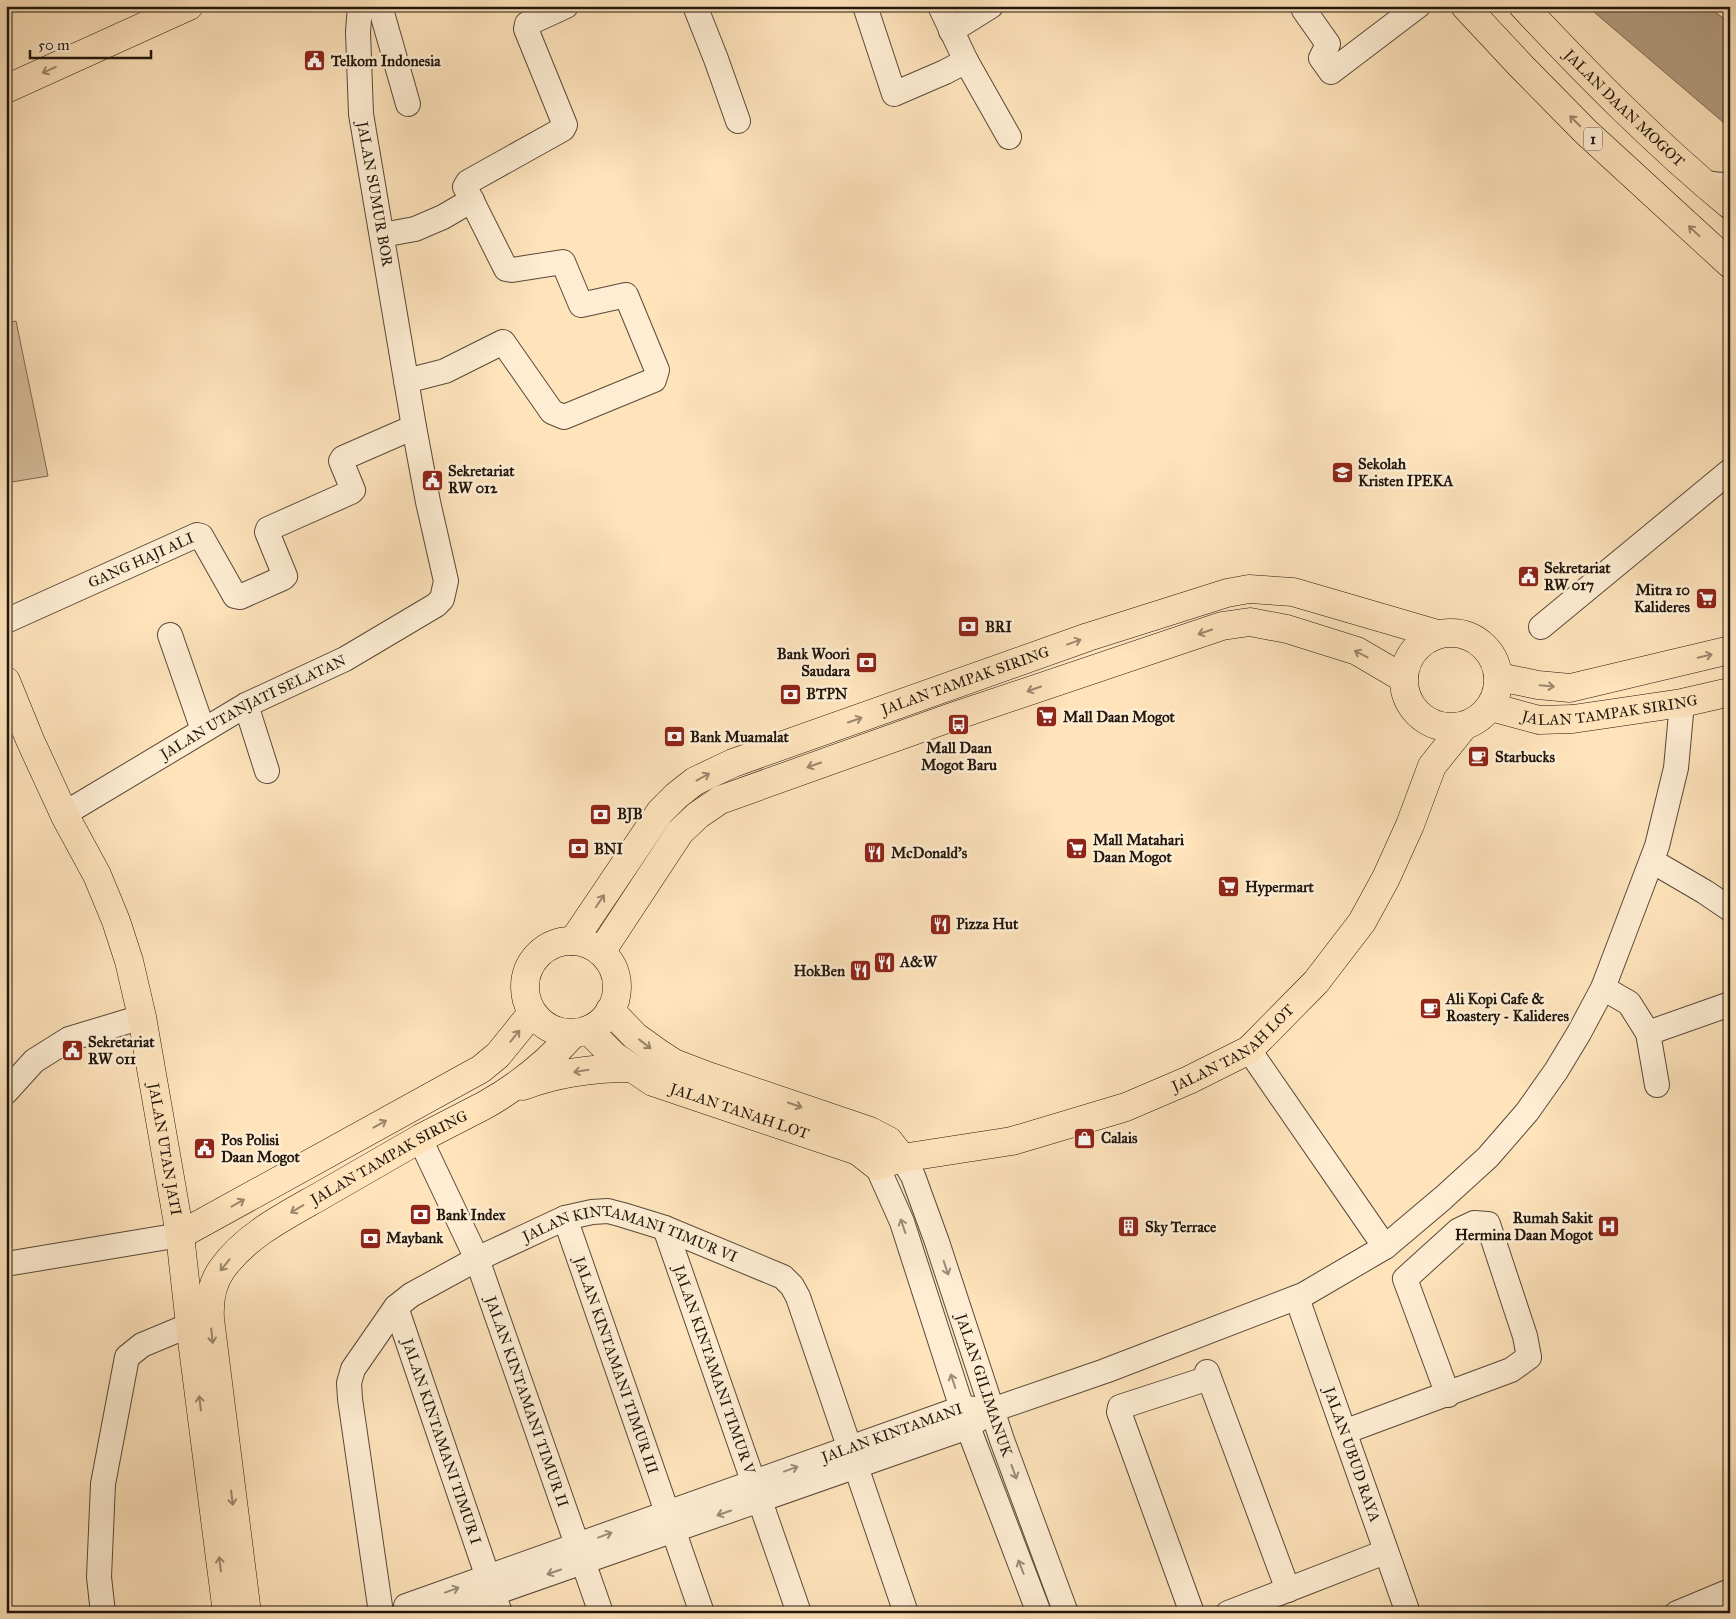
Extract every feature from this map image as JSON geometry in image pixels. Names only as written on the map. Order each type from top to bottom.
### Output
[{"type":"main road","name":"1","points":[[1465,6],[1586,132],[1730,264]]},
{"type":"main road","name":"JALAN DAAN MOGOT","points":[[1523,6],[1579,66],[1702,182],[1730,205]]},
{"type":"main road","points":[[6,89],[179,8]]},
{"type":"main road","name":"JALAN TAMPAK SIRING","points":[[573,941],[660,812],[683,790],[705,776],[733,764],[1088,637],[1227,593],[1250,589],[1293,592],[1437,634]]},
{"type":"main road","name":"JALAN TAMPAK SIRING","points":[[601,952],[673,842],[690,822],[706,808],[720,800],[772,780],[952,717],[1222,626],[1250,622],[1287,629],[1357,651],[1403,678]]},
{"type":"main road","points":[[1454,632],[1471,636],[1485,647],[1495,661],[1499,677],[1497,693],[1490,707],[1479,719],[1464,726],[1446,728],[1429,723],[1418,715],[1410,704],[1405,692],[1403,678],[1406,664],[1413,651],[1424,640],[1437,634],[1454,632]]},
{"type":"main road","name":"JALAN TAMPAK SIRING","points":[[1499,677],[1538,685],[1570,688],[1730,650]]},
{"type":"main road","name":"JALAN UTAN JATI","points":[[6,681],[30,740],[65,816],[97,875],[116,921],[129,961],[142,1017],[180,1235],[226,1613]]},
{"type":"main road","name":"JALAN TAMPAK SIRING","points":[[1490,707],[1539,720],[1573,719],[1682,703],[1730,692]]},
{"type":"main road","name":"JALAN TANAH LOT","points":[[1429,723],[1432,766]]},
{"type":"main road","name":"JALAN TANAH LOT","points":[[581,1032],[630,1068],[663,1087],[890,1162],[1012,1142],[1126,1107],[1189,1080],[1248,1050],[1316,982],[1362,922],[1386,878],[1410,825],[1432,766],[1464,726]]},
{"type":"main road","points":[[573,941],[588,944],[601,952],[610,962],[617,988],[614,1001],[603,1020],[581,1032],[558,1032],[544,1025],[532,1013],[524,989],[526,976],[530,964],[538,954],[560,942],[573,941]]},
{"type":"main road","name":"JALAN TANAH LOT","points":[[610,1010],[635,1036],[674,1063],[870,1131],[888,1141],[890,1162]]},
{"type":"main road","points":[[180,1235],[480,1069],[498,1055],[532,1013]]},
{"type":"main road","name":"JALAN TAMPAK SIRING","points":[[247,1613],[210,1319],[210,1300],[217,1276],[227,1262],[256,1236],[297,1209],[420,1139],[487,1104],[525,1077],[581,1032]]},
{"type":"main road","points":[[487,1104],[517,1089],[548,1078],[597,1069],[630,1068]]},
{"type":"main road","points":[[175,1203],[180,1212],[186,1217],[196,1220],[208,1220]]},
{"type":"street","name":"JALAN SUMUR BOR","points":[[360,6],[358,32],[362,114],[414,427],[428,502],[446,581],[442,600]]},
{"type":"street","points":[[380,6],[408,104]]},
{"type":"street","points":[[406,381],[445,371],[503,342],[552,412],[564,417],[654,380],[657,370],[626,295],[581,306],[563,262],[512,270],[506,269],[465,186],[468,182],[563,129],[565,125],[526,30],[527,24],[566,6]]},
{"type":"street","points":[[695,6],[738,121]]},
{"type":"street","points":[[865,6],[894,94],[966,61]]},
{"type":"street","points":[[940,6],[966,61],[1009,137]]},
{"type":"street","points":[[951,31],[991,6]]},
{"type":"street","points":[[1306,6],[1304,10],[1328,44],[1321,58],[1331,72],[1418,6]]},
{"type":"street","points":[[1702,182],[1720,185],[1730,184]]},
{"type":"street","points":[[382,235],[414,228],[443,217],[472,200]]},
{"type":"street","name":"GANG HAJI ALI","points":[[6,621],[197,535],[201,536],[235,596],[240,597],[283,578],[286,576],[266,532],[268,528],[351,492],[353,490],[341,461],[343,458],[414,427]]},
{"type":"street","points":[[1541,627],[1730,471]]},
{"type":"street","name":"JALAN UTANJATI SELATAN","points":[[65,816],[74,808],[246,705],[345,659],[442,600]]},
{"type":"street","points":[[170,635],[203,730]]},
{"type":"street","name":"JALAN KINTAMANI","points":[[437,1613],[494,1594],[580,1553],[1105,1371],[1290,1301],[1385,1247],[1488,1158],[1527,1112],[1575,1040],[1603,988],[1652,862],[1676,768],[1682,703]]},
{"type":"street","points":[[246,705],[267,771]]},
{"type":"street","points":[[1652,862],[1705,892],[1730,909]]},
{"type":"street","points":[[1603,988],[1630,1003],[1648,1033],[1658,1085]]},
{"type":"street","points":[[1648,1033],[1730,1004]]},
{"type":"street","points":[[6,1092],[34,1061],[69,1039],[142,1017]]},
{"type":"street","points":[[1248,1050],[1385,1247]]},
{"type":"street","points":[[420,1139],[477,1259]]},
{"type":"street","name":"JALAN GILIMANUK","points":[[890,1162],[913,1176],[937,1242],[992,1410],[1066,1613]]},
{"type":"street","name":"JALAN GILIMANUK","points":[[890,1162],[902,1222],[965,1418],[1038,1613]]},
{"type":"street","name":"JALAN KINTAMANI TIMUR VI","points":[[376,1577],[349,1383],[353,1369],[396,1306],[411,1295],[477,1259],[564,1218],[592,1212],[608,1211],[665,1228],[783,1277],[792,1286],[798,1297],[906,1613]]},
{"type":"street","name":"JALAN KINTAMANI TIMUR III","points":[[564,1218],[702,1613]]},
{"type":"street","points":[[1344,1432],[1448,1395],[1511,1370],[1530,1358],[1525,1336],[1488,1224],[1474,1224],[1459,1230],[1405,1279],[1448,1395]]},
{"type":"street","name":"JALAN KINTAMANI TIMUR V","points":[[665,1228],[799,1613]]},
{"type":"street","points":[[6,1264],[180,1235]]},
{"type":"street","name":"JALAN KINTAMANI TIMUR II","points":[[477,1259],[601,1613]]},
{"type":"street","name":"JALAN UBUD RAYA","points":[[1290,1301],[1344,1432],[1378,1555],[1391,1613]]},
{"type":"street","name":"JALAN UBUD RAYA","points":[[1290,1301],[1291,1323],[1378,1555],[1408,1613]]},
{"type":"street","name":"JALAN KINTAMANI TIMUR I","points":[[396,1306],[494,1594]]},
{"type":"street","points":[[103,1613],[99,1578],[103,1484],[127,1357],[142,1345],[190,1325]]},
{"type":"street","points":[[1192,1613],[1120,1412],[1120,1407],[1208,1375],[1288,1590]]},
{"type":"street","points":[[1228,1613],[1378,1555]]},
{"type":"street","points":[[376,1577],[407,1610]]},
{"type":"street","points":[[376,1577],[381,1613]]},
{"type":"street","name":"JALAN KINTAMANI","points":[[407,1610],[494,1594]]},
{"type":"street","points":[[1677,1613],[1728,1597]]},
{"type":"shaded area","points":[[1587,6],[1707,6],[1730,23],[1730,128]]},
{"type":"shaded area","points":[[16,321],[48,476],[6,483],[6,323]]},
{"type":"place","name":"Telkom Indonesia","points":[[315,61]]},
{"type":"place","name":"Sekolah Kristen IPEKA","points":[[1342,473]]},
{"type":"place","name":"Sekretariat RW 012","points":[[432,480]]},
{"type":"place","name":"Sekretariat RW 017","points":[[1528,577]]},
{"type":"place","name":"Mitra 10 Kalideres","points":[[1706,599]]},
{"type":"place","name":"BRI","points":[[969,627]]},
{"type":"place","name":"Bank Woori Saudara","points":[[866,663]]},
{"type":"place","name":"BTPN","points":[[790,694]]},
{"type":"place","name":"Mall Daan Mogot","points":[[1047,717]]},
{"type":"place","name":"Mall Daan Mogot Baru","points":[[959,725]]},
{"type":"place","name":"Bank Muamalat","points":[[674,737]]},
{"type":"place","name":"Starbucks","points":[[1479,757]]},
{"type":"place","name":"BJB","points":[[601,814]]},
{"type":"place","name":"BNI","points":[[578,849]]},
{"type":"place","name":"Mall Matahari Daan Mogot","points":[[1077,849]]},
{"type":"place","name":"McDonald's","points":[[875,853]]},
{"type":"place","name":"Hypermart","points":[[1229,887]]},
{"type":"place","name":"Pizza Hut","points":[[940,924]]},
{"type":"place","name":"A&W","points":[[884,962]]},
{"type":"place","name":"HokBen","points":[[861,971]]},
{"type":"place","name":"Ali Kopi Cafe & Roastery - Kalideres","points":[[1430,1008]]},
{"type":"place","name":"Sekretariat RW 011","points":[[72,1051]]},
{"type":"place","name":"Calais","points":[[1085,1138]]},
{"type":"place","name":"Pos Polisi Daan Mogot","points":[[205,1149]]},
{"type":"place","name":"Bank Index","points":[[420,1215]]},
{"type":"place","name":"Sky Terrace","points":[[1129,1227]]},
{"type":"place","name":"Rumah Sakit Hermina Daan Mogot","points":[[1609,1227]]},
{"type":"place","name":"Maybank","points":[[370,1238]]}]
